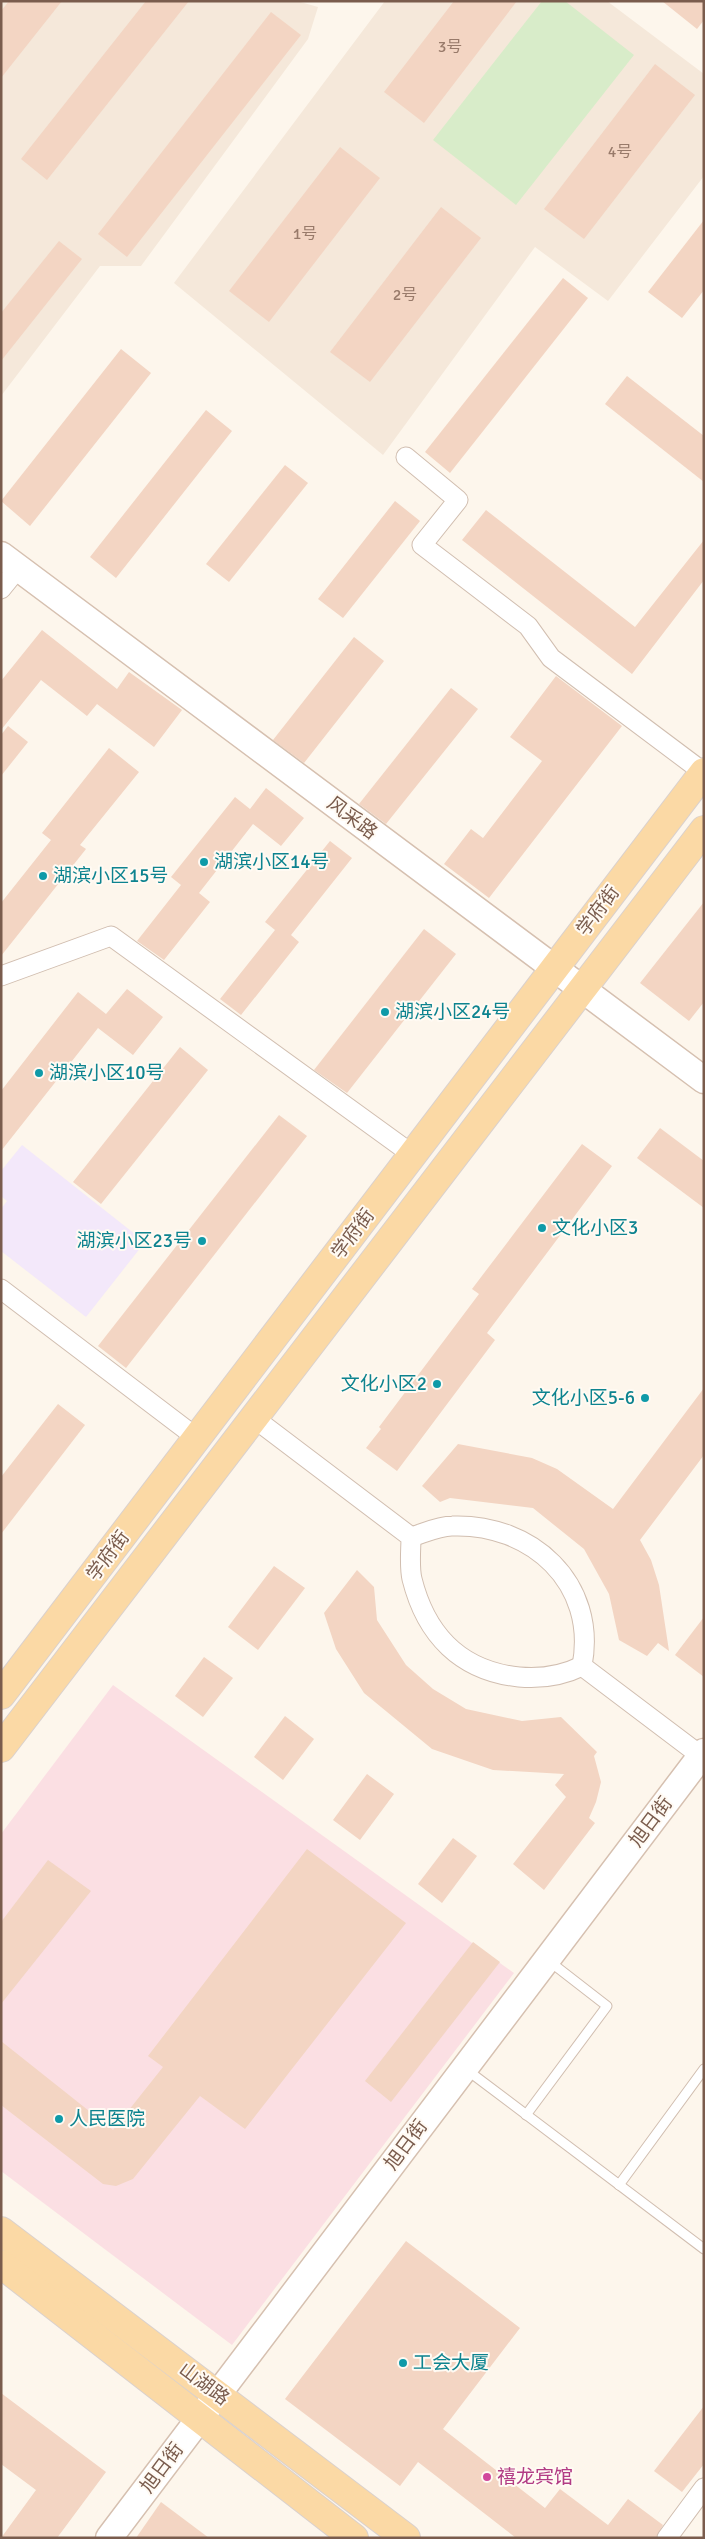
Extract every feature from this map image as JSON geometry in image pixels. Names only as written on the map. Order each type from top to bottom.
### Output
[{"type":"main road","name":"风采路","points":[[9,561],[704,1080]]},
{"type":"main road","name":"学府街","points":[[1,1695],[703,772]]},
{"type":"main road","name":"学府街","points":[[1,1748],[704,830]]},
{"type":"main road","points":[[126,1532],[126,1544],[132,1552],[152,1552]]},
{"type":"main road","name":"旭日街","points":[[109,2538],[702,1754]]},
{"type":"main road","name":"山湖路","points":[[1,2230],[406,2538]]},
{"type":"main road","name":"山湖路","points":[[1,2264],[354,2538]]},
{"type":"street","points":[[406,457],[458,500],[422,546],[528,626],[551,658],[703,772]]},
{"type":"street","points":[[1,589],[9,561]]},
{"type":"street","points":[[1,976],[111,936],[413,1155]]},
{"type":"street","points":[[1,1289],[198,1438]]},
{"type":"street","points":[[254,1418],[411,1537]]},
{"type":"street","points":[[411,1537],[450,1526],[478,1526],[512,1535],[535,1547],[558,1567],[574,1598],[585,1637],[582,1666]]},
{"type":"street","points":[[411,1537],[411,1576],[420,1603],[437,1634],[456,1653],[480,1669],[500,1675],[530,1678],[555,1676],[582,1666]]},
{"type":"street","points":[[582,1666],[702,1754]]},
{"type":"street","points":[[667,2538],[704,2488]]},
{"type":"lane","points":[[526,2115],[607,2006],[547,1959]]},
{"type":"lane","points":[[464,2068],[704,2249]]},
{"type":"lane","points":[[619,2185],[704,2069]]},
{"type":"shaded area","points":[[1,1],[297,1],[318,7],[308,39],[141,266],[100,266],[1,396]]},
{"type":"shaded area","points":[[385,1],[607,1],[704,74],[704,176],[608,301],[535,247],[383,455],[174,283]]},
{"type":"shaded area","points":[[22,1145],[145,1242],[86,1317],[1,1251],[1,1209],[7,1201],[1,1196],[1,1171]]},
{"type":"shaded area","points":[[113,1685],[514,1973],[232,2345],[1,2171],[1,1834]]},
{"type":"green space","points":[[542,1],[565,1],[634,55],[516,205],[433,140]]},
{"type":"building","points":[[9,1],[62,1],[1,78],[1,11]]},
{"type":"building","points":[[146,1],[189,1],[47,180],[21,159]]},
{"type":"building","points":[[454,1],[517,1],[424,123],[384,92]]},
{"type":"building","points":[[662,1],[704,1],[704,20],[697,29]]},
{"type":"building","points":[[271,12],[301,35],[127,257],[98,234]]},
{"type":"building","points":[[655,64],[695,95],[584,239],[544,209]]},
{"type":"building","points":[[340,147],[380,178],[269,322],[229,291]]},
{"type":"building","points":[[441,207],[481,238],[370,382],[330,352]]},
{"type":"building","points":[[704,220],[704,290],[682,318],[648,292]]},
{"type":"building","points":[[59,241],[82,259],[1,361],[1,313]]},
{"type":"building","points":[[563,278],[588,298],[450,473],[425,452]]},
{"type":"building","points":[[121,349],[151,373],[30,526],[1,501]]},
{"type":"building","points":[[627,376],[704,436],[704,482],[605,404]]},
{"type":"building","points":[[206,410],[232,431],[116,578],[90,557]]},
{"type":"building","points":[[285,465],[308,483],[229,582],[206,564]]},
{"type":"building","points":[[395,501],[420,521],[343,618],[318,599]]},
{"type":"building","points":[[486,510],[635,627],[704,540],[704,580],[632,674],[462,540]]},
{"type":"building","points":[[42,630],[117,689],[129,672],[182,710],[154,747],[97,704],[87,716],[41,680],[1,730],[1,681]]},
{"type":"building","points":[[354,637],[384,661],[304,763],[273,740]]},
{"type":"building","points":[[556,676],[622,726],[489,898],[444,864],[471,829],[483,838],[542,761],[510,737]]},
{"type":"building","points":[[451,688],[478,709],[386,824],[359,804]]},
{"type":"building","points":[[8,726],[28,742],[1,776],[1,735]]},
{"type":"building","name":"湖滨小区15号","points":[[109,748],[139,772],[80,845],[86,849],[1,956],[1,903],[51,840],[42,833]]},
{"type":"building","name":"湖滨小区14号","points":[[266,788],[304,818],[281,846],[253,824],[199,893],[210,902],[164,960],[137,941],[181,885],[171,877],[235,797],[250,809]]},
{"type":"building","points":[[330,841],[352,858],[291,935],[299,942],[241,1015],[220,999],[275,930],[265,922]]},
{"type":"building","points":[[704,902],[704,1002],[689,1021],[640,983]]},
{"type":"building","name":"湖滨小区24号","points":[[424,929],[456,954],[347,1093],[314,1070]]},
{"type":"building","name":"湖滨小区10号","points":[[127,989],[163,1017],[133,1055],[98,1028],[1,1151],[1,1091],[78,992],[106,1014]]},
{"type":"building","points":[[180,1047],[208,1070],[101,1204],[73,1182]]},
{"type":"building","name":"湖滨小区23号","points":[[279,1115],[307,1136],[126,1368],[98,1346]]},
{"type":"building","points":[[660,1128],[704,1161],[704,1208],[637,1158]]},
{"type":"building","points":[[582,1144],[612,1166],[487,1333],[495,1340],[397,1471],[366,1448],[381,1429],[379,1427],[479,1294],[472,1289]]},
{"type":"building","points":[[704,1388],[704,1455],[640,1540],[651,1560],[659,1585],[669,1651],[658,1643],[647,1656],[619,1640],[609,1594],[584,1549],[533,1508],[450,1498],[440,1502],[422,1486],[458,1444],[532,1458],[557,1469],[613,1509]]},
{"type":"building","points":[[58,1404],[85,1425],[1,1534],[1,1477]]},
{"type":"building","points":[[274,1566],[305,1588],[258,1650],[228,1627]]},
{"type":"building","points":[[357,1570],[374,1587],[377,1620],[406,1665],[433,1689],[466,1709],[522,1721],[561,1717],[597,1752],[594,1756],[601,1782],[596,1802],[589,1818],[595,1823],[544,1890],[513,1864],[566,1797],[555,1785],[564,1774],[493,1770],[432,1749],[364,1693],[336,1649],[324,1613]]},
{"type":"building","points":[[704,1617],[704,1677],[675,1655]]},
{"type":"building","points":[[204,1657],[233,1678],[203,1717],[175,1696]]},
{"type":"building","points":[[285,1716],[314,1739],[283,1780],[254,1757]]},
{"type":"building","points":[[367,1774],[394,1794],[360,1840],[333,1820]]},
{"type":"building","points":[[453,1838],[477,1856],[442,1903],[418,1884]]},
{"type":"building","points":[[307,1849],[406,1923],[245,2129],[200,2096],[133,2179],[116,2186],[103,2184],[1,2105],[1,2041],[113,2130],[163,2067],[148,2056]]},
{"type":"building","points":[[48,1860],[91,1891],[1,2004],[1,1922]]},
{"type":"building","points":[[473,1942],[500,1962],[391,2102],[365,2081]]},
{"type":"building","name":"工会大厦","points":[[406,2241],[520,2328],[443,2429],[545,2508],[560,2489],[608,2525],[628,2499],[663,2525],[656,2538],[516,2538],[418,2462],[400,2486],[285,2399]]},
{"type":"building","points":[[1,2393],[106,2472],[57,2538],[1,2538],[36,2490],[1,2464]]},
{"type":"building","points":[[704,2406],[704,2464],[682,2492],[654,2471]]},
{"type":"building","points":[[161,2502],[209,2538],[136,2538]]},
{"type":"place","name":"湖滨小区14号","points":[[204,862]]},
{"type":"place","name":"湖滨小区15号","points":[[43,876]]},
{"type":"place","name":"湖滨小区24号","points":[[385,1012]]},
{"type":"place","name":"湖滨小区10号","points":[[39,1073]]},
{"type":"place","name":"文化小区3","points":[[542,1228]]},
{"type":"place","name":"湖滨小区23号","points":[[202,1241]]},
{"type":"place","name":"文化小区2","points":[[437,1384]]},
{"type":"place","name":"文化小区5-6","points":[[645,1398]]},
{"type":"place","name":"人民医院","points":[[59,2119]]},
{"type":"place","name":"工会大厦","points":[[403,2363]]},
{"type":"place","name":"禧龙宾馆","points":[[487,2477]]}]
